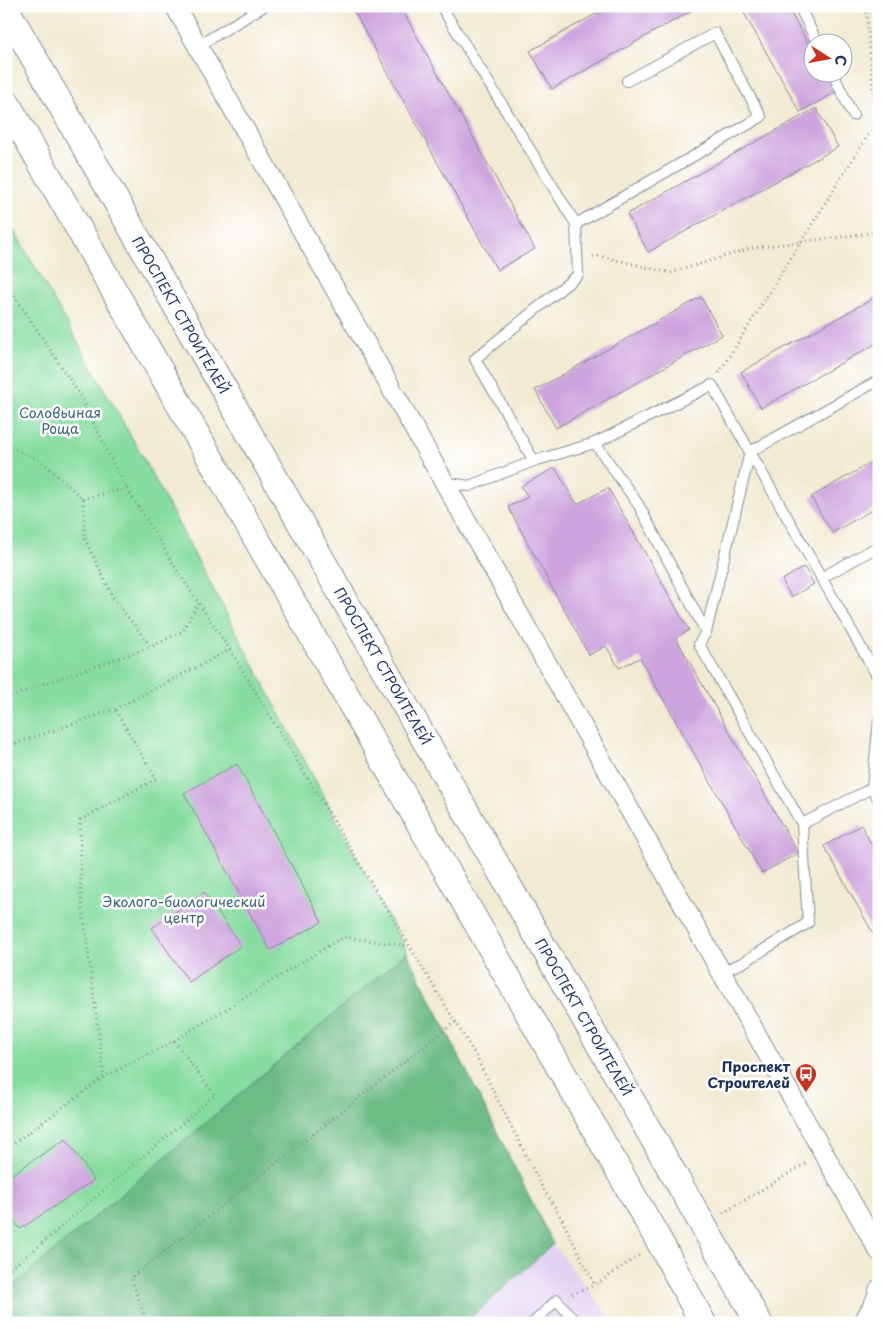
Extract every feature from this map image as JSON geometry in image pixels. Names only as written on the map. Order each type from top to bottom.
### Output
[{"type":"main road","name":"ПРОСПЕКТ СТРОИТЕЛЕЙ","points":[[6,9],[758,1323]]},
{"type":"main road","points":[[6,102],[663,1248],[703,1323]]},
{"type":"street","points":[[175,6],[879,1251]]},
{"type":"street","points":[[863,1323],[875,1302],[879,1289]]},
{"type":"lane","points":[[198,46],[264,6]]},
{"type":"lane","points":[[441,6],[576,224],[578,275],[475,359],[534,461]]},
{"type":"lane","points":[[799,6],[812,32]]},
{"type":"lane","points":[[576,224],[762,117],[714,33],[627,81]]},
{"type":"lane","points":[[837,82],[853,115]]},
{"type":"lane","points":[[721,972],[742,963],[808,923],[802,824],[698,644],[706,632],[750,452],[879,380]]},
{"type":"lane","points":[[444,482],[469,486],[534,461],[595,443],[712,385],[879,679]]},
{"type":"lane","points":[[595,443],[638,504],[706,632]]},
{"type":"lane","points":[[821,578],[879,546]]},
{"type":"lane","points":[[879,720],[872,788],[879,800]]},
{"type":"lane","points":[[802,824],[872,788]]},
{"type":"lane","points":[[533,1323],[557,1300],[576,1323]]},
{"type":"path","points":[[716,377],[876,122],[866,6]]},
{"type":"path","points":[[578,257],[600,256],[670,273],[752,248],[879,232]]},
{"type":"path","points":[[6,283],[80,395],[118,473],[230,650],[473,1051],[540,1185],[559,1214],[595,1285]]},
{"type":"path","points":[[6,445],[41,461],[83,499],[84,538],[114,600],[151,647]]},
{"type":"path","points":[[83,499],[127,488]]},
{"type":"path","points":[[6,699],[43,684],[151,647],[182,631],[198,602]]},
{"type":"path","points":[[6,747],[115,709],[230,650]]},
{"type":"path","points":[[104,1077],[81,894],[80,820],[156,779],[115,709]]},
{"type":"path","points":[[6,1149],[104,1077],[174,1041],[343,937],[409,946]]},
{"type":"path","points":[[147,1323],[131,1278],[455,1022]]},
{"type":"path","points":[[6,1271],[34,1250],[215,1095],[174,1041]]},
{"type":"path","points":[[703,1225],[823,1153]]},
{"type":"path","points":[[557,1300],[595,1285],[643,1253],[663,1248]]},
{"type":"shaded area","points":[[553,1244],[614,1323],[465,1323]]},
{"type":"green space","name":"Эколого-биологический центр","points":[[6,216],[141,454],[407,952],[6,1292]]},
{"type":"green space","points":[[407,952],[553,1244],[465,1323],[6,1323],[6,1292]]},
{"type":"building","points":[[351,6],[400,6],[535,249],[497,270]]},
{"type":"building","points":[[610,6],[700,6],[552,89],[530,51]]},
{"type":"building","points":[[740,6],[787,6],[802,33],[802,82],[830,82],[836,92],[800,112]]},
{"type":"building","points":[[816,108],[838,147],[648,252],[627,214]]},
{"type":"building","points":[[879,295],[879,342],[761,408],[741,372]]},
{"type":"building","points":[[701,297],[722,335],[556,428],[535,390]]},
{"type":"building","points":[[879,458],[879,506],[832,533],[811,497]]},
{"type":"building","points":[[555,468],[577,504],[608,488],[689,630],[676,638],[798,853],[762,873],[640,658],[619,668],[606,646],[589,655],[508,507],[528,497],[521,486]]},
{"type":"building","points":[[804,567],[814,584],[791,597],[782,580]]},
{"type":"building","points":[[237,764],[322,922],[270,950],[184,793]]},
{"type":"building","points":[[861,825],[879,858],[879,944],[824,846]]},
{"type":"building","points":[[204,892],[241,946],[189,982],[152,928]]},
{"type":"building","points":[[66,1139],[94,1180],[20,1229],[6,1209],[6,1178]]},
{"type":"place","name":"Проспект Строителей","points":[[806,1093]]},
{"type":"park label","name":"Соловьиная Роща","points":[[60,420]]}]
